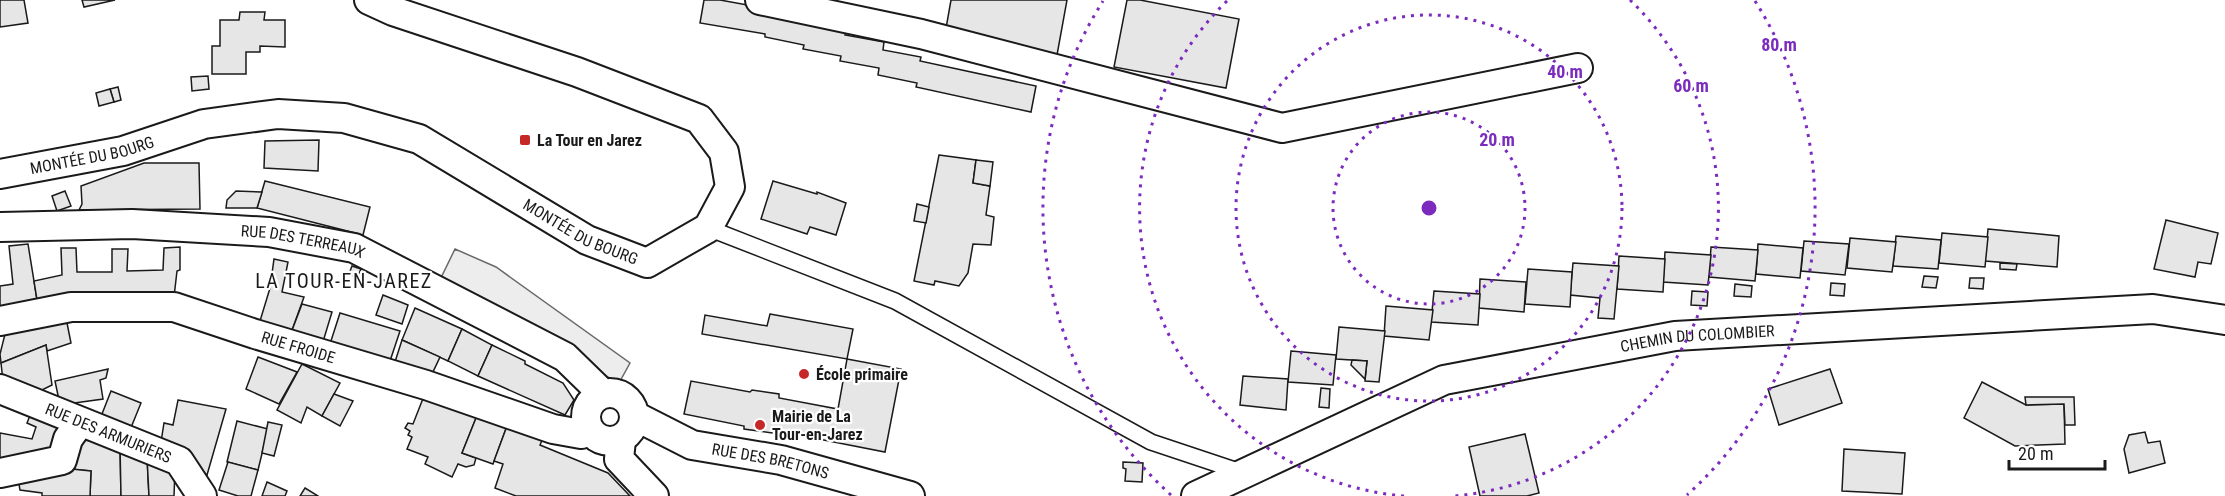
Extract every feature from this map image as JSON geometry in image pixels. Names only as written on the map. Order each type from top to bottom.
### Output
[{"type":"street","points":[[760,0],[921,34],[1282,128],[1578,68]]},
{"type":"street","points":[[393,4],[699,119],[724,152],[730,187],[708,228]]},
{"type":"street","name":"MONTÉE DU BOURG","points":[[0,174],[123,150],[204,124],[278,114],[344,118],[419,139],[587,240],[647,263],[708,228]]},
{"type":"street","name":"RUE DES TERREAUX","points":[[0,227],[132,224],[269,232],[354,248],[565,357],[602,393]]},
{"type":"street","name":"RUE FROIDE","points":[[0,321],[71,307],[174,307],[255,334],[426,385],[553,429],[581,434],[587,426]]},
{"type":"street","name":"CHEMIN DU COLOMBIER","points":[[1196,496],[1444,380],[1675,336],[2153,309],[2225,320]]},
{"type":"street","name":"RUE DES ARMURIERS","points":[[0,390],[179,460],[202,496]]},
{"type":"street","points":[[628,428],[607,442],[595,437],[587,426],[587,406],[602,393],[617,393],[630,402],[628,428],[619,459],[654,496]]},
{"type":"street","points":[[6,481],[31,465],[62,460],[68,439],[80,422]]},
{"type":"street","name":"RUE DES BRETONS","points":[[628,428],[692,445],[781,460],[910,496]]},
{"type":"lane","points":[[708,228],[895,301],[1151,442],[1244,473]]},
{"type":"shaded area","points":[[455,249],[496,267],[630,363],[619,383],[437,286]]},
{"type":"building","points":[[0,0],[24,0],[28,23],[0,27]]},
{"type":"building","points":[[82,0],[115,0],[84,7]]},
{"type":"building","points":[[704,0],[720,0],[770,9],[847,30],[845,35],[884,42],[883,50],[921,57],[920,61],[1036,86],[1031,112],[916,87],[917,83],[878,75],[879,68],[840,61],[841,56],[803,49],[804,45],[765,37],[765,34],[700,23]]},
{"type":"building","points":[[951,0],[1067,0],[1057,55],[945,34]]},
{"type":"building","points":[[1127,0],[1140,0],[1239,19],[1226,88],[1114,67]]},
{"type":"building","points":[[240,12],[265,12],[264,20],[285,20],[285,47],[260,46],[260,52],[246,52],[246,74],[212,74],[212,46],[220,46],[220,20],[239,20]]},
{"type":"building","points":[[208,76],[209,89],[192,91],[191,77]]},
{"type":"building","points":[[118,87],[121,100],[114,102],[110,89]]},
{"type":"building","points":[[110,89],[114,102],[99,106],[96,93]]},
{"type":"building","points":[[319,140],[318,171],[264,168],[265,141]]},
{"type":"building","points":[[939,155],[976,160],[973,183],[990,186],[986,215],[994,217],[991,245],[973,244],[968,273],[959,286],[935,281],[934,285],[914,281]]},
{"type":"building","points":[[976,160],[993,162],[990,186],[973,183]]},
{"type":"building","points":[[144,163],[199,163],[200,209],[79,210],[82,204],[81,186]]},
{"type":"building","points":[[265,181],[370,207],[363,235],[257,208]]},
{"type":"building","points":[[773,181],[817,194],[817,192],[846,203],[836,235],[810,227],[807,234],[761,219]]},
{"type":"building","points":[[65,191],[71,206],[57,211],[52,196]]},
{"type":"building","points":[[236,191],[262,192],[257,208],[226,208],[227,200]]},
{"type":"building","points":[[917,204],[929,207],[926,223],[914,221]]},
{"type":"building","points":[[2166,220],[2218,233],[2211,264],[2198,262],[2195,277],[2154,269]]},
{"type":"building","points":[[1988,229],[2059,236],[2057,267],[1985,261]]},
{"type":"building","points":[[1942,233],[1988,237],[1985,267],[1939,263]]},
{"type":"building","points":[[1896,236],[1941,240],[1938,269],[1893,266]]},
{"type":"building","points":[[1850,238],[1896,242],[1892,272],[1847,268]]},
{"type":"building","points":[[1804,241],[1849,244],[1845,275],[1801,271]]},
{"type":"building","points":[[28,244],[38,306],[0,313],[0,286],[13,284],[9,246]]},
{"type":"building","points":[[1758,244],[1803,248],[1800,278],[1756,274]]},
{"type":"building","points":[[180,247],[180,270],[177,271],[174,297],[38,306],[34,281],[62,275],[61,248],[76,248],[77,272],[112,272],[112,249],[128,249],[127,271],[163,270],[164,248]]},
{"type":"building","points":[[1711,247],[1758,250],[1755,281],[1709,277]]},
{"type":"building","points":[[1665,252],[1711,255],[1708,285],[1663,282]]},
{"type":"building","points":[[1619,256],[1665,259],[1663,292],[1617,289]]},
{"type":"building","points":[[274,259],[288,262],[282,292],[304,297],[291,333],[260,321],[270,288]]},
{"type":"building","points":[[1573,263],[1619,266],[1614,319],[1598,318],[1600,298],[1570,295]]},
{"type":"building","points":[[2000,263],[2017,264],[2016,270],[2000,269]]},
{"type":"building","points":[[352,266],[361,269],[357,278],[349,274]]},
{"type":"building","points":[[1528,269],[1572,272],[1570,307],[1525,304]]},
{"type":"building","points":[[1924,276],[1938,277],[1936,288],[1922,287]]},
{"type":"building","points":[[1970,278],[1984,278],[1983,289],[1969,288]]},
{"type":"building","points":[[1480,279],[1526,282],[1524,312],[1479,308]]},
{"type":"building","points":[[1831,283],[1845,284],[1844,296],[1830,295]]},
{"type":"building","points":[[1735,284],[1752,286],[1751,297],[1734,296]]},
{"type":"building","points":[[1434,291],[1480,294],[1478,325],[1431,322]]},
{"type":"building","points":[[1692,291],[1708,292],[1707,306],[1691,305]]},
{"type":"building","points":[[383,295],[408,305],[402,324],[376,315]]},
{"type":"building","points":[[302,304],[332,312],[322,345],[291,333]]},
{"type":"building","points":[[1386,306],[1433,310],[1429,340],[1384,336]]},
{"type":"building","points":[[415,308],[462,329],[448,361],[402,340]]},
{"type":"building","points":[[340,313],[400,331],[389,364],[329,347]]},
{"type":"building","points":[[770,314],[853,329],[847,359],[702,334],[705,315],[767,326]]},
{"type":"building","points":[[66,318],[71,343],[47,351],[46,345],[1,363],[0,354],[5,334]]},
{"type":"building","points":[[1339,327],[1385,331],[1379,382],[1365,381],[1367,361],[1336,359]]},
{"type":"building","points":[[462,329],[492,345],[478,376],[448,361]]},
{"type":"building","points":[[402,340],[440,357],[431,376],[394,365]]},
{"type":"building","points":[[46,345],[52,385],[38,392],[3,381],[1,363]]},
{"type":"building","points":[[492,345],[563,383],[574,400],[565,415],[478,376]]},
{"type":"building","points":[[1291,351],[1336,355],[1333,385],[1288,382]]},
{"type":"building","points":[[258,357],[297,372],[279,404],[246,389]]},
{"type":"building","points":[[847,359],[901,369],[885,452],[773,430],[772,433],[744,429],[744,426],[684,414],[691,381],[750,392],[752,390],[779,394],[779,398],[838,409]]},
{"type":"building","points":[[1352,360],[1367,361],[1365,379],[1351,365]]},
{"type":"building","points":[[302,364],[340,383],[322,416],[307,407],[301,423],[277,410]]},
{"type":"building","points":[[108,369],[106,378],[100,380],[103,399],[60,405],[55,381]]},
{"type":"building","points":[[1830,369],[1842,403],[1779,425],[1768,389]]},
{"type":"building","points":[[1243,376],[1288,379],[1286,410],[1240,405]]},
{"type":"building","points":[[1982,382],[2026,405],[2064,404],[2065,444],[2015,446],[1964,418]]},
{"type":"building","points":[[1321,388],[1330,389],[1329,408],[1319,407]]},
{"type":"building","points":[[111,391],[141,403],[130,430],[100,419]]},
{"type":"building","points":[[334,394],[353,401],[340,426],[322,416]]},
{"type":"building","points":[[424,396],[478,413],[462,453],[476,458],[474,465],[466,467],[458,464],[452,477],[425,464],[428,457],[407,449],[412,437],[408,435],[410,431],[405,428],[408,423],[413,424]]},
{"type":"building","points":[[2025,397],[2074,397],[2075,425],[2065,425],[2064,404],[2026,405]]},
{"type":"building","points":[[178,400],[226,409],[207,475],[190,464],[193,455],[161,442],[164,423],[173,425]]},
{"type":"building","points":[[31,413],[66,426],[59,449],[0,463],[0,433],[32,439],[36,427],[27,423]]},
{"type":"building","points":[[478,413],[507,426],[493,464],[462,453]]},
{"type":"building","points":[[237,421],[268,429],[258,470],[227,462]]},
{"type":"building","points":[[268,422],[282,425],[274,456],[262,453]]},
{"type":"building","points":[[507,426],[543,438],[540,445],[608,473],[630,496],[516,496],[495,488],[503,464],[494,461]]},
{"type":"building","points":[[2145,432],[2148,443],[2160,441],[2165,463],[2129,473],[2124,449],[2129,435]]},
{"type":"building","points":[[1525,434],[1539,493],[1527,496],[1480,496],[1469,447]]},
{"type":"building","points":[[74,440],[106,441],[120,446],[121,496],[90,496],[91,471],[67,469]]},
{"type":"building","points":[[120,446],[147,457],[149,496],[121,496]]},
{"type":"building","points":[[1844,449],[1905,453],[1902,494],[1842,491]]},
{"type":"building","points":[[147,457],[175,469],[174,496],[149,496]]},
{"type":"building","points":[[228,462],[258,470],[251,496],[238,496],[219,490]]},
{"type":"building","points":[[1123,462],[1143,463],[1142,482],[1125,481],[1126,469],[1123,468]]},
{"type":"building","points":[[62,468],[91,471],[90,496],[42,496],[42,493],[20,490],[18,478]]},
{"type":"building","points":[[267,482],[287,491],[285,496],[262,496]]},
{"type":"building","points":[[305,488],[318,496],[300,496]]},
{"type":"place","name":"La Tour en Jarez","points":[[525,140]]},
{"type":"place","name":"École primaire","points":[[804,374]]},
{"type":"place","name":"Mairie de La Tour-en-Jarez","points":[[760,425]]},
{"type":"district","name":"LA TOUR-EN-JAREZ","points":[[344,281]]}]
